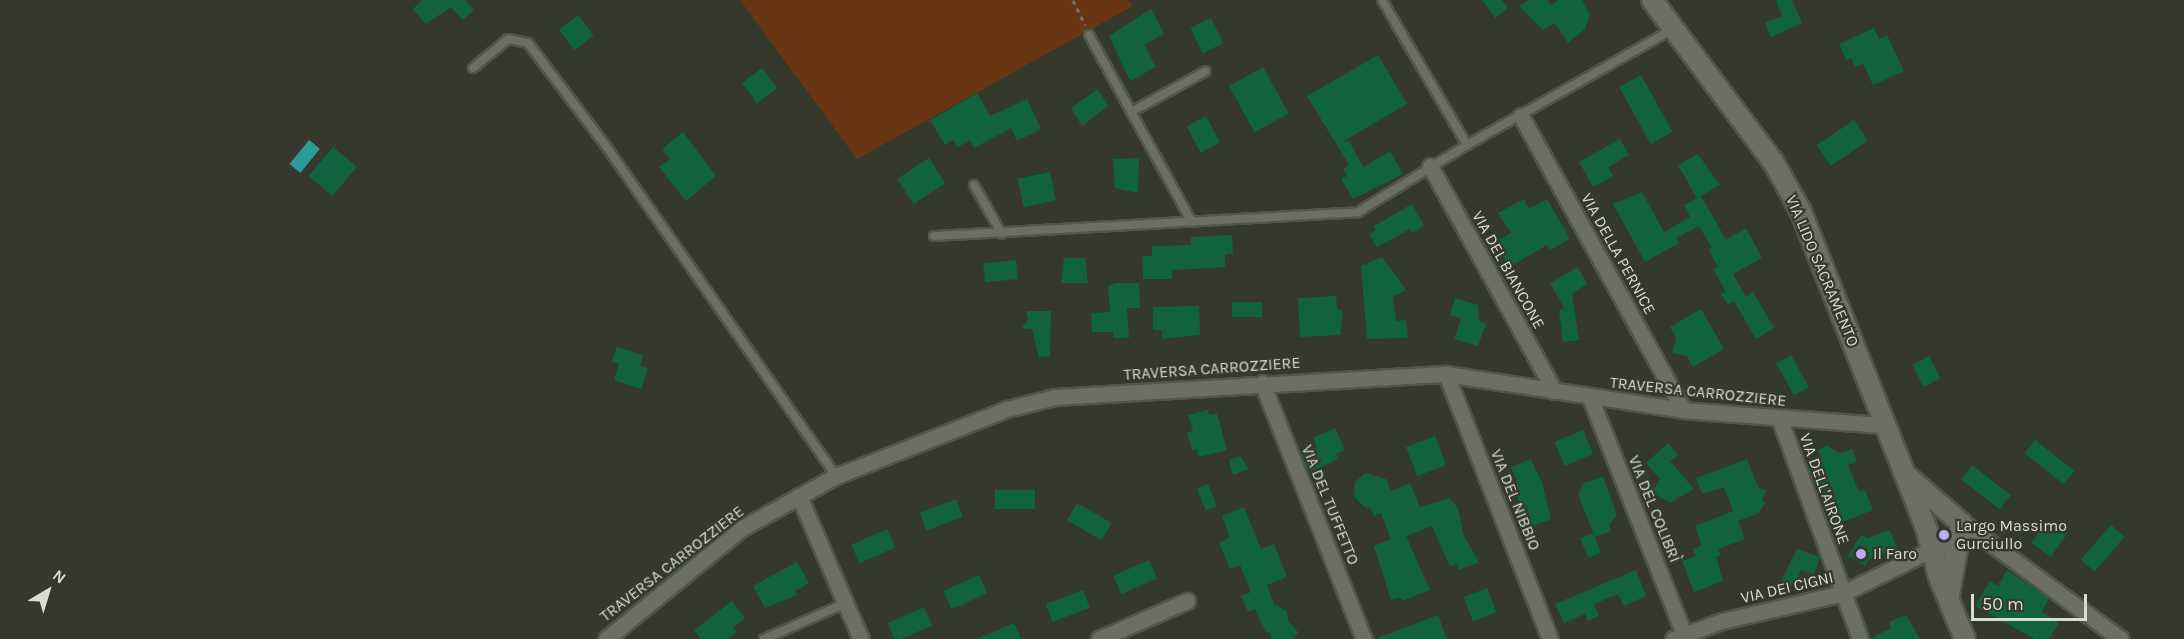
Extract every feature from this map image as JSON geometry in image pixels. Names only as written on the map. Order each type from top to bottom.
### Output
[{"type":"street","name":"VIA LIDO SACRAMENTO","points":[[1652,0],[1774,163],[1801,212],[1931,542],[1949,596]]},
{"type":"street","name":"VIA DELLA PERNICE","points":[[1521,116],[1683,410]]},
{"type":"street","name":"VIA DEL BIANCONE","points":[[1430,166],[1554,391]]},
{"type":"street","name":"TRAVERSA CARROZZIERE","points":[[606,639],[742,528],[836,476],[997,412],[1055,397],[1262,383],[1446,375],[1683,410],[1780,420],[1884,426]]},
{"type":"street","name":"VIA DEL NIBBIO","points":[[1446,375],[1550,639]]},
{"type":"street","name":"VIA DEL TUFFETTO","points":[[1262,383],[1364,639]]},
{"type":"street","name":"VIA DEL COLIBRÌ","points":[[1590,397],[1678,637]]},
{"type":"street","name":"VIA DELL'AIRONE","points":[[1780,420],[1860,639]]},
{"type":"street","points":[[1902,469],[1920,490],[2121,639]]},
{"type":"street","points":[[799,496],[861,639]]},
{"type":"street","points":[[1956,517],[1936,515],[1931,542],[1951,548],[1959,541]]},
{"type":"street","points":[[1956,517],[1962,528],[1949,596],[1965,639]]},
{"type":"street","points":[[1959,541],[2002,550]]},
{"type":"street","name":"VIA DEI CIGNI","points":[[1678,637],[1722,621],[1843,593],[1931,542]]},
{"type":"street","points":[[1100,639],[1187,601]]},
{"type":"lane","points":[[1382,0],[1467,145]]},
{"type":"lane","points":[[934,236],[1002,234],[1358,212],[1430,166],[1674,28]]},
{"type":"lane","points":[[1089,35],[1192,222]]},
{"type":"lane","points":[[473,68],[508,39],[528,43],[606,146],[836,476]]},
{"type":"lane","points":[[1131,112],[1206,71]]},
{"type":"lane","points":[[974,184],[1002,234]]},
{"type":"lane","points":[[764,639],[846,603]]},
{"type":"path","points":[[1073,0],[1085,25]]},
{"type":"shaded area","points":[[740,0],[1128,0],[1133,6],[857,159]]},
{"type":"water","points":[[309,140],[320,149],[300,173],[289,164]]},
{"type":"building","points":[[422,0],[465,0],[474,10],[463,20],[451,7],[426,24],[413,9]]},
{"type":"building","points":[[1482,0],[1502,0],[1508,8],[1495,18]]},
{"type":"building","points":[[1529,0],[1548,0],[1551,5],[1559,0],[1582,0],[1590,15],[1585,29],[1568,43],[1555,23],[1543,30],[1519,6]]},
{"type":"building","points":[[1776,0],[1792,0],[1802,23],[1771,37],[1765,23],[1782,16]]},
{"type":"building","points":[[1151,9],[1164,34],[1144,45],[1156,67],[1130,81],[1109,36]]},
{"type":"building","points":[[578,15],[594,36],[574,50],[559,29]]},
{"type":"building","points":[[1211,18],[1223,43],[1203,53],[1190,28]]},
{"type":"building","points":[[1874,28],[1879,39],[1887,35],[1904,71],[1873,85],[1863,64],[1855,67],[1851,58],[1846,60],[1839,44]]},
{"type":"building","points":[[1378,55],[1407,104],[1342,142],[1349,141],[1363,167],[1390,151],[1403,174],[1353,199],[1341,179],[1347,176],[1343,169],[1349,165],[1307,96]]},
{"type":"building","points":[[1263,67],[1289,113],[1255,132],[1229,86]]},
{"type":"building","points":[[762,68],[777,88],[757,103],[742,83]]},
{"type":"building","points":[[1641,75],[1673,132],[1651,144],[1619,87]]},
{"type":"building","points":[[1098,89],[1108,106],[1082,126],[1071,108]]},
{"type":"building","points":[[977,93],[990,116],[1027,99],[1041,129],[1017,141],[1011,128],[974,148],[970,140],[958,147],[953,140],[945,145],[930,120]]},
{"type":"building","points":[[1206,116],[1220,142],[1201,153],[1187,126]]},
{"type":"building","points":[[1854,120],[1868,141],[1831,166],[1817,145]]},
{"type":"building","points":[[683,132],[716,176],[686,201],[659,167],[670,159],[662,149]]},
{"type":"building","points":[[1620,139],[1629,155],[1608,167],[1613,176],[1593,187],[1579,162]]},
{"type":"building","points":[[333,147],[357,167],[332,196],[309,176]]},
{"type":"building","points":[[1698,154],[1720,185],[1697,198],[1678,165]]},
{"type":"building","points":[[929,158],[945,183],[913,204],[897,179]]},
{"type":"building","points":[[1139,158],[1138,193],[1115,188],[1113,159]]},
{"type":"building","points":[[1050,172],[1056,200],[1024,207],[1018,179]]},
{"type":"building","points":[[1642,192],[1664,232],[1690,217],[1684,205],[1701,196],[1726,240],[1746,228],[1762,258],[1733,274],[1746,297],[1753,292],[1774,328],[1756,339],[1734,301],[1728,305],[1721,294],[1726,292],[1713,269],[1718,267],[1708,249],[1712,248],[1699,226],[1676,238],[1679,243],[1645,262],[1613,204]]},
{"type":"building","points":[[1524,199],[1529,209],[1547,199],[1570,239],[1550,250],[1547,245],[1509,267],[1495,242],[1511,233],[1498,213]]},
{"type":"building","points":[[1412,204],[1424,226],[1412,233],[1410,229],[1377,247],[1369,234],[1376,230],[1374,226]]},
{"type":"building","points":[[1232,235],[1233,254],[1225,254],[1225,267],[1172,270],[1172,279],[1143,279],[1142,256],[1152,256],[1152,246],[1191,245],[1191,237]]},
{"type":"building","points":[[1382,257],[1406,290],[1393,297],[1396,321],[1406,320],[1408,338],[1367,339],[1361,266]]},
{"type":"building","points":[[1064,258],[1085,258],[1088,283],[1061,283]]},
{"type":"building","points":[[1016,260],[1018,279],[985,282],[983,263]]},
{"type":"building","points":[[1578,267],[1587,284],[1572,294],[1579,340],[1563,342],[1559,310],[1565,309],[1550,283]]},
{"type":"building","points":[[1115,283],[1139,283],[1140,308],[1127,308],[1129,338],[1113,338],[1113,332],[1092,332],[1091,313],[1110,312],[1108,287]]},
{"type":"building","points":[[1336,296],[1337,308],[1343,312],[1340,335],[1300,337],[1298,298]]},
{"type":"building","points":[[1455,298],[1478,305],[1479,321],[1486,324],[1478,346],[1454,339],[1461,319],[1450,315]]},
{"type":"building","points":[[1232,302],[1262,302],[1262,317],[1232,317]]},
{"type":"building","points":[[1199,306],[1200,335],[1162,339],[1162,330],[1153,330],[1153,307]]},
{"type":"building","points":[[1701,309],[1724,349],[1693,367],[1687,356],[1672,353],[1676,338],[1670,327]]},
{"type":"building","points":[[1026,311],[1051,311],[1050,356],[1039,357],[1032,329],[1022,328],[1028,320]]},
{"type":"building","points":[[617,347],[643,355],[640,366],[648,368],[641,389],[614,380],[619,364],[612,361]]},
{"type":"building","points":[[1791,355],[1809,387],[1794,396],[1776,363]]},
{"type":"building","points":[[1929,356],[1940,378],[1923,387],[1912,365]]},
{"type":"building","points":[[1208,410],[1209,415],[1217,413],[1227,450],[1199,457],[1197,449],[1192,450],[1187,433],[1193,431],[1188,415]]},
{"type":"building","points":[[1335,428],[1345,450],[1336,454],[1338,459],[1308,473],[1301,454],[1317,447],[1313,438]]},
{"type":"building","points":[[1583,430],[1593,454],[1565,466],[1554,442]]},
{"type":"building","points":[[1435,436],[1446,465],[1417,476],[1406,447]]},
{"type":"building","points":[[2035,440],[2074,471],[2064,484],[2025,453]]},
{"type":"building","points":[[1668,443],[1678,455],[1670,461],[1694,489],[1670,503],[1652,492],[1660,479],[1646,463]]},
{"type":"building","points":[[1827,446],[1840,453],[1852,449],[1857,462],[1848,465],[1859,492],[1865,490],[1873,510],[1837,524],[1819,481],[1814,486],[1808,467],[1820,455],[1818,450]]},
{"type":"building","points":[[1240,456],[1249,469],[1233,475],[1229,460]]},
{"type":"building","points":[[1531,459],[1542,483],[1551,519],[1531,527],[1516,495],[1514,486],[1518,484],[1511,467]]},
{"type":"building","points":[[1747,459],[1758,487],[1766,491],[1762,500],[1765,502],[1759,513],[1738,521],[1745,539],[1718,549],[1721,555],[1716,557],[1723,581],[1694,592],[1682,561],[1696,556],[1693,549],[1702,545],[1695,526],[1733,511],[1724,487],[1702,494],[1696,478]]},
{"type":"building","points":[[1972,465],[2011,495],[2000,509],[1961,479]]},
{"type":"building","points":[[1366,473],[1386,479],[1391,491],[1410,483],[1420,507],[1450,498],[1458,508],[1464,536],[1479,562],[1459,570],[1457,564],[1450,567],[1432,526],[1406,536],[1430,590],[1402,601],[1400,597],[1391,600],[1374,546],[1391,539],[1381,513],[1374,516],[1371,509],[1363,506],[1354,496],[1355,482]]},
{"type":"building","points":[[1603,477],[1617,515],[1609,525],[1611,531],[1595,537],[1578,494],[1584,483]]},
{"type":"building","points":[[1208,484],[1217,506],[1206,511],[1197,488]]},
{"type":"building","points":[[995,490],[1035,490],[1035,509],[995,509]]},
{"type":"building","points":[[956,499],[963,517],[926,531],[920,513]]},
{"type":"building","points":[[1077,503],[1112,523],[1102,540],[1067,520]]},
{"type":"building","points":[[1244,507],[1261,549],[1274,544],[1287,577],[1267,585],[1274,604],[1287,611],[1288,621],[1298,632],[1293,639],[1272,639],[1270,632],[1266,633],[1255,609],[1248,612],[1241,596],[1251,592],[1240,565],[1230,569],[1219,543],[1230,537],[1222,516]]},
{"type":"building","points":[[2047,521],[2066,535],[2051,557],[2031,543]]},
{"type":"building","points":[[2111,525],[2125,537],[2094,572],[2081,560]]},
{"type":"building","points":[[887,529],[895,547],[860,563],[851,545]]},
{"type":"building","points":[[1890,530],[1897,549],[1868,560],[1865,566],[1848,556],[1861,535],[1867,538]]},
{"type":"building","points":[[1593,533],[1601,552],[1588,558],[1580,538]]},
{"type":"building","points":[[1797,549],[1820,557],[1814,574],[1801,570],[1794,587],[1781,581]]},
{"type":"building","points":[[1149,560],[1157,578],[1122,594],[1113,576]]},
{"type":"building","points":[[797,562],[809,583],[795,591],[797,595],[765,608],[753,586]]},
{"type":"building","points":[[1636,570],[1646,596],[1624,606],[1618,594],[1594,604],[1599,616],[1588,621],[1585,614],[1564,623],[1555,604]]},
{"type":"building","points":[[2007,570],[2049,598],[2042,612],[2059,623],[2049,639],[2035,639],[1975,606],[1990,581],[1998,586]]},
{"type":"building","points":[[979,575],[987,593],[952,609],[943,591]]},
{"type":"building","points":[[1487,588],[1496,612],[1473,621],[1464,597]]},
{"type":"building","points":[[1083,590],[1090,608],[1052,622],[1046,604]]},
{"type":"building","points":[[732,601],[745,618],[733,628],[737,632],[727,639],[701,639],[694,630]]},
{"type":"building","points":[[924,607],[932,625],[901,639],[894,639],[887,623]]},
{"type":"building","points":[[1438,615],[1447,639],[1377,639],[1377,638]]},
{"type":"building","points":[[1906,615],[1920,639],[1870,639],[1891,628],[1889,622]]},
{"type":"building","points":[[1014,623],[1021,639],[977,639]]},
{"type":"place","name":"Largo Massimo Gurciullo","points":[[1944,535]]},
{"type":"place","name":"Il Faro","points":[[1861,554]]}]
